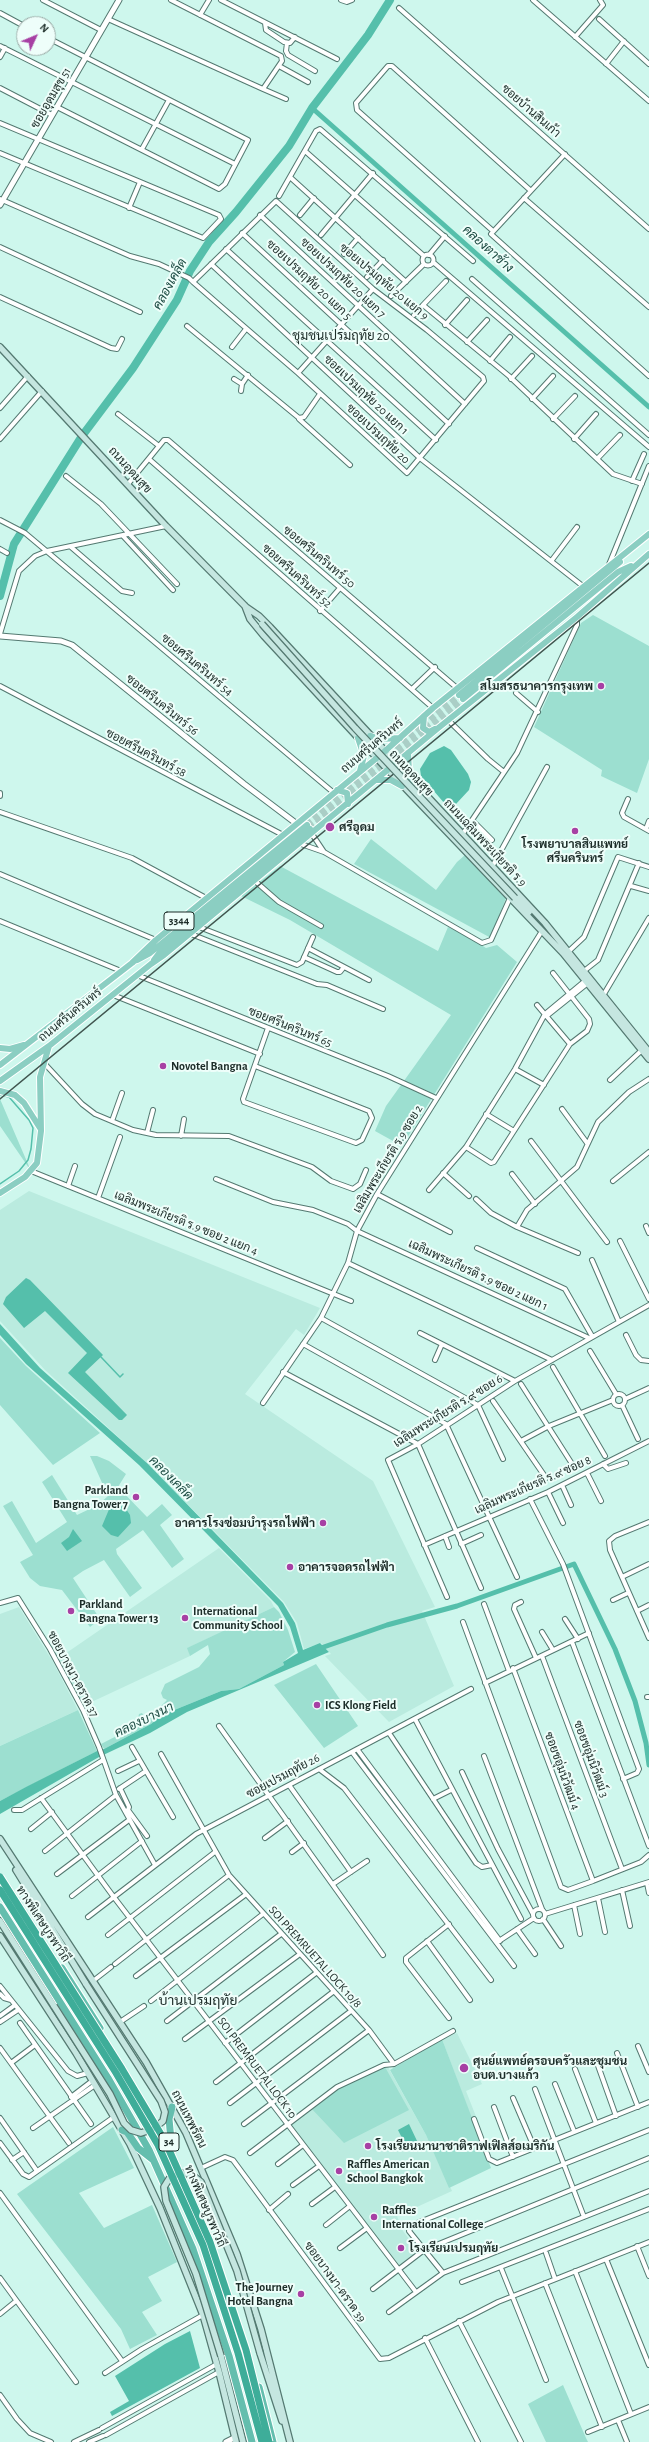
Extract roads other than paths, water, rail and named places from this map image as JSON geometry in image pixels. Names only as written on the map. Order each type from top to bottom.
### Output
[{"type":"highway","name":"34","points":[[0,1872],[125,2068],[172,2150],[213,2240],[249,2349],[273,2442]]},
{"type":"highway","name":"ทางพิเศษบูรพาวิถี","points":[[0,1877],[118,2062],[165,2141],[210,2242],[246,2350],[269,2442]]},
{"type":"highway","name":"ทางพิเศษบูรพาวิถี","points":[[0,1890],[116,2073],[158,2145],[203,2245],[238,2353],[262,2442]]},
{"type":"highway","points":[[0,1899],[112,2075],[154,2147],[199,2246],[233,2354],[257,2442]]},
{"type":"highway","name":"34","points":[[0,1907],[108,2078],[155,2162],[195,2256],[229,2356],[252,2442]]},
{"type":"highway","points":[[172,2107],[169,2119],[172,2150]]},
{"type":"highway","points":[[122,2130],[127,2132],[138,2148],[155,2162]]},
{"type":"main road","name":"ถนนอุดมสุข","points":[[0,347],[92,444],[166,526],[262,624],[355,728],[512,898]]},
{"type":"main road","name":"ถนนศรีนครินทร์","points":[[132,963],[156,940],[384,752],[457,688],[649,534]]},
{"type":"main road","name":"ถนนศรีนครินทร์","points":[[630,550],[615,568],[461,697],[618,572],[640,562]]},
{"type":"main road","name":"ถนนศรีนครินทร์","points":[[0,1065],[121,971],[150,953],[310,829],[340,811],[437,729],[577,617],[649,554]]},
{"type":"main road","name":"ถนนอุดมสุข","points":[[245,606],[259,616],[384,752],[396,763]]},
{"type":"main road","name":"ถนนอุดมสุข","points":[[245,606],[250,619],[264,636],[388,770]]},
{"type":"main road","points":[[330,708],[337,709],[338,702]]},
{"type":"main road","points":[[424,716],[421,724],[425,730],[437,729]]},
{"type":"main road","points":[[370,736],[385,739],[400,738]]},
{"type":"main road","points":[[358,738],[364,756],[359,772]]},
{"type":"main road","points":[[408,753],[409,771],[412,781]]},
{"type":"main road","name":"ถนนเฉลิมพระเกียรติ ร.9","points":[[396,763],[556,938],[604,994],[612,1009]]},
{"type":"main road","name":"ถนนเฉลิมพระเกียรติ ร.9","points":[[388,770],[512,898],[649,1052]]},
{"type":"main road","points":[[376,780],[391,780],[402,786]]},
{"type":"main road","points":[[336,792],[347,793],[348,804]]},
{"type":"main road","points":[[418,802],[415,797],[416,793],[425,795]]},
{"type":"main road","name":"ถนนศรีนครินทร์","points":[[0,1081],[49,1046],[199,927],[301,844],[310,829]]},
{"type":"main road","name":"ถนนศรีนครินทร์","points":[[151,964],[160,952],[310,829]]},
{"type":"main road","name":"ถนนเฉลิมพระเกียรติ ร.9","points":[[512,898],[556,938]]},
{"type":"main road","name":"ถนนเฉลิมพระเกียรติ ร.9","points":[[530,914],[542,931]]},
{"type":"main road","name":"ถนนเฉลิมพระเกียรติ ร.9","points":[[629,1030],[649,1059]]},
{"type":"main road","points":[[0,1048],[10,1049],[30,1043]]},
{"type":"main road","points":[[0,1193],[31,1171],[40,1152],[40,1077],[49,1046]]},
{"type":"main road","points":[[0,1091],[7,1091],[20,1099],[41,1132]]},
{"type":"main road","name":"ถนนเทพรัตน","points":[[0,1839],[120,2022],[172,2107],[186,2133],[237,2254],[261,2329],[289,2440]]},
{"type":"main road","points":[[0,1921],[110,2094],[124,2123],[131,2130],[141,2133],[152,2129],[163,2121],[165,2112],[161,2101],[28,1892],[6,1848]]},
{"type":"main road","points":[[0,1936],[88,2073],[122,2130],[160,2208],[203,2315],[217,2364],[235,2440]]},
{"type":"main road","points":[[243,2442],[221,2356],[196,2274],[166,2201],[164,2188],[169,2179],[180,2173],[192,2174],[201,2182],[236,2272],[275,2405],[289,2440]]},
{"type":"street","points":[[43,0],[101,30]]},
{"type":"street","points":[[171,0],[280,55],[283,58],[263,89]]},
{"type":"street","points":[[200,15],[208,0]]},
{"type":"street","points":[[221,0],[338,59]]},
{"type":"street","points":[[341,0],[347,2],[352,0]]},
{"type":"street","points":[[533,0],[649,101]]},
{"type":"street","points":[[575,37],[603,5],[600,0]]},
{"type":"street","name":"ซอยอุดมสุข 51","points":[[0,205],[2,199],[57,108],[108,19],[116,1]]},
{"type":"street","name":"ซอยบ้านสินเก้า","points":[[399,8],[649,229]]},
{"type":"street","points":[[0,13],[16,22]]},
{"type":"street","points":[[108,19],[286,100]]},
{"type":"street","points":[[599,19],[649,64]]},
{"type":"street","points":[[265,23],[266,30],[287,43],[292,42],[295,37]]},
{"type":"street","points":[[606,64],[624,41]]},
{"type":"street","points":[[56,42],[247,139],[225,184],[219,189],[142,149],[57,108]]},
{"type":"street","points":[[287,43],[286,51],[288,55],[315,71]]},
{"type":"street","points":[[0,46],[71,83],[235,164]]},
{"type":"street","points":[[0,57],[5,48]]},
{"type":"street","points":[[279,66],[308,82]]},
{"type":"street","points":[[530,190],[392,66],[388,66],[356,103],[356,110],[492,231],[492,236],[649,376]]},
{"type":"street","points":[[0,88],[52,115]]},
{"type":"street","points":[[142,149],[169,100]]},
{"type":"street","points":[[0,123],[219,215],[221,219],[204,238],[0,153]]},
{"type":"street","points":[[280,196],[316,131],[320,129],[373,173],[473,261]]},
{"type":"street","points":[[305,151],[424,256],[424,264],[391,296]]},
{"type":"street","points":[[492,231],[565,154]]},
{"type":"street","points":[[321,235],[373,173]]},
{"type":"street","points":[[291,178],[336,217],[406,282]]},
{"type":"street","points":[[129,208],[140,182]]},
{"type":"street","points":[[300,214],[314,198]]},
{"type":"street","points":[[524,198],[649,307]]},
{"type":"street","name":"ซอยเปรมฤทัย 20","points":[[2,199],[130,256],[187,276],[298,373],[406,473],[410,472],[421,459],[484,381],[483,378]]},
{"type":"street","name":"ซอยเปรมฤทัย 20 แยก 9","points":[[260,215],[274,201],[277,201],[373,289],[483,378]]},
{"type":"street","points":[[193,282],[260,215]]},
{"type":"street","name":"ซอยเปรมฤทัย 20 แยก 7","points":[[260,215],[465,404]]},
{"type":"street","name":"ซอยเปรมฤทัย 20 แยก 5","points":[[242,233],[449,424]]},
{"type":"street","points":[[424,256],[429,255],[445,236]]},
{"type":"street","points":[[344,254],[358,238]]},
{"type":"street","points":[[0,247],[140,312]]},
{"type":"street","points":[[226,249],[436,440]]},
{"type":"street","points":[[429,255],[433,262],[649,447]]},
{"type":"street","points":[[367,277],[383,260]]},
{"type":"street","points":[[424,264],[429,266],[433,262]]},
{"type":"street","name":"ซอยเปรมฤทัย 20 แยก 1","points":[[211,264],[421,459],[552,560],[584,587]]},
{"type":"street","points":[[472,278],[649,435]]},
{"type":"street","points":[[414,315],[446,280]]},
{"type":"street","points":[[298,373],[373,289]]},
{"type":"street","points":[[0,297],[112,348],[117,349],[122,339]]},
{"type":"street","points":[[445,325],[467,300]]},
{"type":"street","points":[[423,305],[511,379],[574,439],[614,474],[642,484]]},
{"type":"street","points":[[467,342],[488,320]]},
{"type":"street","points":[[187,326],[299,418],[350,465]]},
{"type":"street","points":[[232,347],[246,329]]},
{"type":"street","points":[[490,361],[510,337]]},
{"type":"street","points":[[511,379],[532,356]]},
{"type":"street","points":[[241,391],[242,384],[248,375]]},
{"type":"street","points":[[0,408],[28,376]]},
{"type":"street","points":[[532,399],[553,376]]},
{"type":"street","points":[[234,379],[242,384]]},
{"type":"street","points":[[0,438],[42,392]]},
{"type":"street","points":[[299,418],[304,417],[320,394]]},
{"type":"street","points":[[553,419],[575,396]]},
{"type":"street","points":[[118,414],[159,446],[128,484]]},
{"type":"street","points":[[574,439],[596,414]]},
{"type":"street","points":[[597,459],[620,435]]},
{"type":"street","name":"ซอยศรีนครินทร์ 50","points":[[159,446],[164,440],[168,440],[340,588],[435,667],[457,688]]},
{"type":"street","points":[[632,481],[644,454]]},
{"type":"street","name":"ซอยศรีนครินทร์ 52","points":[[149,459],[320,611],[433,708]]},
{"type":"street","points":[[607,569],[649,466]]},
{"type":"street","points":[[66,476],[102,504],[177,584]]},
{"type":"street","name":"ซอยศรีนครินทร์ 54","points":[[0,520],[25,533],[336,792]]},
{"type":"street","points":[[0,635],[19,571],[27,562],[47,551],[132,535],[166,526]]},
{"type":"street","points":[[552,560],[577,527]]},
{"type":"street","points":[[123,536],[173,590]]},
{"type":"street","points":[[71,547],[122,591],[132,593]]},
{"type":"street","points":[[0,549],[7,553]]},
{"type":"street","points":[[320,611],[340,588]]},
{"type":"street","points":[[462,835],[517,753],[538,712],[578,625],[577,617]]},
{"type":"street","name":"ซอยศรีนครินทร์ 56","points":[[0,635],[61,641],[72,645],[244,784],[297,824]]},
{"type":"street","points":[[412,689],[435,667]]},
{"type":"street","name":"ซอยศรีนครินทร์ 58","points":[[0,686],[283,835]]},
{"type":"street","points":[[516,693],[538,712]]},
{"type":"street","points":[[448,720],[488,760],[504,772]]},
{"type":"street","points":[[492,867],[547,767]]},
{"type":"street","points":[[628,799],[622,813],[624,817],[647,830],[649,821]]},
{"type":"street","points":[[0,812],[132,858],[206,898]]},
{"type":"street","points":[[472,820],[492,840]]},
{"type":"street","points":[[310,829],[324,852]]},
{"type":"street","points":[[301,844],[324,852],[482,943],[491,940],[512,898]]},
{"type":"street","points":[[568,952],[584,937],[618,857],[649,866]]},
{"type":"street","points":[[584,971],[598,960],[631,886],[639,863]]},
{"type":"street","points":[[0,874],[156,940]]},
{"type":"street","points":[[255,881],[279,902],[321,926]]},
{"type":"street","points":[[631,886],[649,891]]},
{"type":"street","points":[[604,994],[649,918]]},
{"type":"street","points":[[0,921],[121,971]]},
{"type":"street","points":[[199,927],[293,964],[299,964],[304,957],[313,937]]},
{"type":"street","name":"เฉลิมพระเกียรติ ร.9 ซอย 2","points":[[263,1402],[321,1318],[348,1263],[358,1231],[377,1194],[542,931]]},
{"type":"street","points":[[190,934],[316,984],[327,985],[383,1009]]},
{"type":"street","points":[[308,948],[369,980]]},
{"type":"street","points":[[304,957],[337,972],[340,972],[344,967]]},
{"type":"street","points":[[466,1147],[491,1163],[494,1162],[570,1044],[587,1031],[590,1024],[589,1019],[553,973]]},
{"type":"street","name":"ซอยศรีนครินทร์ 65","points":[[137,975],[436,1098]]},
{"type":"street","points":[[429,1190],[466,1147],[516,1069],[545,1016],[587,981]]},
{"type":"street","points":[[113,995],[260,1054]]},
{"type":"street","points":[[537,1005],[570,1044]]},
{"type":"street","points":[[255,1066],[369,1111],[372,1118],[362,1140],[356,1143],[244,1102],[243,1099],[268,1028]]},
{"type":"street","points":[[610,1080],[642,1050]]},
{"type":"street","points":[[44,1063],[82,1104],[95,1114],[133,1130],[147,1133],[181,1136],[229,1136],[312,1167],[331,1182],[352,1189],[360,1184],[366,1170]]},
{"type":"street","points":[[516,1069],[544,1085]]},
{"type":"street","points":[[517,1227],[527,1210],[577,1167],[598,1122],[629,1092],[649,1079]]},
{"type":"street","points":[[112,1121],[122,1094]]},
{"type":"street","points":[[562,1109],[587,1143]]},
{"type":"street","points":[[147,1133],[153,1110]]},
{"type":"street","points":[[486,1114],[514,1131]]},
{"type":"street","points":[[181,1136],[184,1119]]},
{"type":"street","points":[[98,1198],[120,1137]]},
{"type":"street","points":[[531,1141],[607,1242]]},
{"type":"street","points":[[613,1181],[649,1152]]},
{"type":"street","points":[[68,1186],[75,1166]]},
{"type":"street","name":"เฉลิมพระเกียรติ ร.9 ซอย 2 แยก 4","points":[[31,1171],[351,1301]]},
{"type":"street","points":[[443,1173],[470,1196]]},
{"type":"street","points":[[512,1174],[535,1204]]},
{"type":"street","name":"เฉลิมพระเกียรติ ร.9 ซอย 2 แยก 1","points":[[216,1179],[273,1202],[327,1216],[590,1337]]},
{"type":"street","points":[[377,1194],[450,1232]]},
{"type":"street","points":[[476,1199],[491,1213],[517,1227],[578,1253]]},
{"type":"street","points":[[646,1226],[649,1233]]},
{"type":"street","points":[[620,1241],[649,1299]]},
{"type":"street","points":[[477,1248],[565,1289],[590,1337]]},
{"type":"street","points":[[592,1260],[619,1322]]},
{"type":"street","points":[[348,1263],[552,1360]]},
{"type":"street","name":"เฉลิมพระเกียรติ ร.๙ ซอย 6","points":[[447,1597],[388,1462],[389,1459],[418,1444],[446,1424],[515,1381],[590,1337],[649,1305]]},
{"type":"street","points":[[321,1318],[468,1398],[478,1405],[503,1459]]},
{"type":"street","points":[[420,1333],[515,1381]]},
{"type":"street","points":[[626,1335],[636,1355],[641,1360],[649,1361]]},
{"type":"street","points":[[303,1344],[446,1424],[490,1516],[516,1577]]},
{"type":"street","points":[[435,1360],[442,1344]]},
{"type":"street","points":[[590,1351],[616,1394]]},
{"type":"street","points":[[553,1367],[605,1456]]},
{"type":"street","points":[[283,1372],[418,1444],[454,1532],[481,1588]]},
{"type":"street","points":[[521,1384],[574,1467]]},
{"type":"street","points":[[622,1405],[625,1399],[649,1388]]},
{"type":"street","points":[[616,1394],[622,1394],[625,1399]]},
{"type":"street","points":[[521,1441],[549,1426],[613,1400],[616,1394]]},
{"type":"street","points":[[613,1400],[616,1405],[622,1405]]},
{"type":"street","points":[[493,1401],[546,1478]]},
{"type":"street","points":[[622,1405],[638,1439]]},
{"type":"street","name":"เฉลิมพระเกียรติ ร.๙ ซอย 8","points":[[424,1545],[548,1492],[649,1441]]},
{"type":"street","points":[[603,1464],[608,1469],[626,1464]]},
{"type":"street","points":[[587,1473],[601,1501]]},
{"type":"street","points":[[562,1485],[571,1505]]},
{"type":"street","points":[[548,1492],[563,1523]]},
{"type":"street","points":[[530,1499],[563,1564],[639,1769],[637,1773],[623,1778]]},
{"type":"street","points":[[649,1522],[615,1536],[609,1541],[610,1550],[649,1638]]},
{"type":"street","points":[[461,1544],[481,1535]]},
{"type":"street","points":[[445,1536],[449,1547]]},
{"type":"street","points":[[622,1577],[649,1564]]},
{"type":"street","points":[[613,1600],[628,1593]]},
{"type":"street","name":"ซอยบางนา-ตราด 37","points":[[0,1603],[16,1597],[26,1609],[66,1677],[99,1747],[115,1793],[155,1865]]},
{"type":"street","points":[[521,1602],[515,1605],[514,1609],[536,1658]]},
{"type":"street","points":[[484,1604],[509,1671]]},
{"type":"street","points":[[637,1611],[649,1605]]},
{"type":"street","points":[[565,1619],[578,1639]]},
{"type":"street","points":[[463,1622],[562,1887],[568,1890],[641,1862],[649,1856]]},
{"type":"street","points":[[542,1632],[553,1650]]},
{"type":"street","points":[[485,1683],[513,1668],[542,1656],[589,1633]]},
{"type":"street","points":[[572,1642],[649,1846]]},
{"type":"street","name":"ซอยชอุ่มนิวัฒม์ 3","points":[[542,1656],[622,1869]]},
{"type":"street","name":"ซอยชอุ่มนิวัฒม์ 4","points":[[513,1668],[593,1881]]},
{"type":"street","name":"ซอยเปรมฤทัย 26","points":[[88,1916],[204,1829],[471,1689]]},
{"type":"street","points":[[415,1719],[451,1790],[521,1919]]},
{"type":"street","points":[[219,1726],[383,1955]]},
{"type":"street","points":[[389,1733],[476,1863],[482,1867],[492,1864]]},
{"type":"street","points":[[132,1747],[139,1761],[174,1816]]},
{"type":"street","points":[[358,1749],[500,1941]]},
{"type":"street","points":[[352,1752],[495,1944],[514,1966]]},
{"type":"street","name":"SOI PREMRUETAL LOCK 10/8","points":[[161,1754],[229,1875],[245,1895],[369,2030],[394,2064]]},
{"type":"street","points":[[484,1756],[545,1914]]},
{"type":"street","points":[[14,1810],[22,1810],[103,1759]]},
{"type":"street","points":[[118,1771],[139,1761]]},
{"type":"street","points":[[319,1769],[344,1788],[491,1980]]},
{"type":"street","points":[[45,1852],[120,1788],[146,1771]]},
{"type":"street","points":[[462,1772],[498,1849],[534,1916],[537,1920],[543,1919]]},
{"type":"street","points":[[377,1785],[382,1782]]},
{"type":"street","points":[[289,1785],[351,1872]]},
{"type":"street","points":[[120,1788],[129,1807],[128,1810],[147,1836]]},
{"type":"street","points":[[433,1799],[451,1790]]},
{"type":"street","name":"SOI PREMRUETAL LOCK 10","points":[[41,1798],[113,1896],[416,2292]]},
{"type":"street","points":[[395,1810],[400,1806]]},
{"type":"street","points":[[31,1829],[52,1812]]},
{"type":"street","points":[[57,1874],[129,1820]]},
{"type":"street","points":[[265,1838],[288,1821]]},
{"type":"street","points":[[72,1896],[142,1841]]},
{"type":"street","points":[[292,1852],[304,1843]]},
{"type":"street","points":[[426,1851],[431,1848]]},
{"type":"street","points":[[108,1935],[215,1852]]},
{"type":"street","points":[[333,1884],[367,1861]]},
{"type":"street","points":[[93,1981],[229,1875]]},
{"type":"street","points":[[545,1914],[648,1882],[649,1893]]},
{"type":"street","points":[[622,1890],[630,1926]]},
{"type":"street","points":[[458,1894],[463,1891]]},
{"type":"street","points":[[136,1976],[245,1895]]},
{"type":"street","points":[[598,1898],[605,1932]]},
{"type":"street","points":[[574,1906],[580,1934]]},
{"type":"street","points":[[495,1944],[534,1916],[537,1909],[542,1909]]},
{"type":"street","points":[[151,2001],[263,1914]]},
{"type":"street","points":[[543,1919],[545,1914]]},
{"type":"street","points":[[543,1919],[561,1946]]},
{"type":"street","points":[[449,1924],[406,1958],[406,1962],[449,2018]]},
{"type":"street","points":[[517,1929],[535,1954]]},
{"type":"street","points":[[167,2021],[281,1934]]},
{"type":"street","points":[[427,1941],[470,2000]]},
{"type":"street","points":[[186,2039],[300,1954]]},
{"type":"street","points":[[225,2043],[316,1973]]},
{"type":"street","points":[[0,1986],[6,1992],[10,2000]]},
{"type":"street","points":[[6,1992],[1,1995],[15,2005],[68,2071],[78,2076],[88,2073]]},
{"type":"street","points":[[216,2082],[333,1992]]},
{"type":"street","points":[[0,2016],[15,2005]]},
{"type":"street","points":[[120,2022],[144,2006]]},
{"type":"street","points":[[0,2022],[18,2010]]},
{"type":"street","points":[[230,2103],[257,2084],[351,2011]]},
{"type":"street","points":[[20,2023],[72,2096],[72,2101],[91,2124]]},
{"type":"street","points":[[244,2124],[369,2030]]},
{"type":"street","points":[[250,2153],[337,2087],[384,2065],[394,2064],[453,2031]]},
{"type":"street","points":[[11,2063],[35,2045]]},
{"type":"street","points":[[638,2046],[649,2072]]},
{"type":"street","points":[[0,2048],[69,2143]]},
{"type":"street","points":[[617,2053],[638,2107]]},
{"type":"street","points":[[596,2060],[616,2116]]},
{"type":"street","points":[[575,2069],[596,2123]]},
{"type":"street","points":[[72,2096],[94,2083]]},
{"type":"street","points":[[33,2128],[72,2101],[94,2083]]},
{"type":"street","points":[[555,2084],[574,2131]]},
{"type":"street","points":[[535,2089],[584,2217]]},
{"type":"street","points":[[513,2098],[534,2147]]},
{"type":"street","points":[[474,2120],[491,2161],[497,2163],[649,2102]]},
{"type":"street","points":[[494,2107],[513,2157]]},
{"type":"street","points":[[0,2143],[26,2177],[37,2171],[114,2117]]},
{"type":"street","points":[[0,2118],[37,2171]]},
{"type":"street","points":[[443,2273],[409,2231],[412,2225],[649,2130]]},
{"type":"street","points":[[278,2164],[304,2145]]},
{"type":"street","points":[[12,2160],[24,2152]]},
{"type":"street","name":"ซอยบางนา-ตราด 39","points":[[201,2168],[229,2157],[377,2357],[383,2359],[389,2358],[425,2338],[513,2296],[649,2242]]},
{"type":"street","points":[[373,2289],[424,2250],[649,2158]]},
{"type":"street","points":[[293,2185],[319,2166]]},
{"type":"street","points":[[312,2204],[335,2187]]},
{"type":"street","points":[[389,2312],[443,2273],[649,2191]]},
{"type":"street","points":[[0,2193],[122,2361]]},
{"type":"street","points":[[269,2210],[288,2194]]},
{"type":"street","points":[[326,2225],[350,2206]]},
{"type":"street","points":[[462,2282],[649,2209]]},
{"type":"street","points":[[340,2248],[367,2228]]},
{"type":"street","points":[[637,2246],[649,2276]]},
{"type":"street","points":[[546,2253],[555,2279]]},
{"type":"street","points":[[606,2259],[649,2365]]},
{"type":"street","points":[[501,2268],[546,2380]]},
{"type":"street","points":[[575,2271],[632,2414]]},
{"type":"street","points":[[0,2278],[76,2382]]},
{"type":"street","points":[[546,2283],[602,2427]]},
{"type":"street","points":[[0,2314],[16,2301]]},
{"type":"street","points":[[105,2374],[122,2361],[203,2315]]},
{"type":"street","points":[[459,2321],[521,2442]]},
{"type":"street","points":[[425,2338],[478,2442]]},
{"type":"street","points":[[74,2442],[101,2429],[217,2364]]},
{"type":"street","points":[[89,2442],[219,2372]]},
{"type":"street","points":[[0,2395],[22,2426],[35,2436],[51,2442]]},
{"type":"street","points":[[588,2432],[649,2407]]},
{"type":"street","points":[[618,2420],[627,2442]]},
{"type":"street","points":[[94,2432],[97,2438]]},
{"type":"street","points":[[226,2442],[235,2440]]},
{"type":"waterway","name":"คลองเคล็ด","points":[[0,596],[14,544],[82,436],[133,368],[177,300],[190,271],[209,242],[236,212],[289,146],[312,108],[368,35],[390,0]]},
{"type":"waterway","name":"คลองตาช้าง","points":[[312,108],[649,407]]},
{"type":"waterway","points":[[0,1095],[9,1097],[29,1120],[33,1128],[31,1149],[28,1160],[19,1171],[0,1184]]},
{"type":"waterway","points":[[101,1357],[120,1377],[123,1374]]},
{"type":"waterway","points":[[318,1649],[387,1625],[457,1606],[574,1564],[615,1649],[635,1701],[646,1743],[649,1765]]},
{"type":"tunnel","points":[[307,825],[459,695]]},
{"type":"tunnel","points":[[310,829],[463,699]]},
{"type":"railway","points":[[0,1099],[649,563]]},
{"type":"place","name":"สโมสรธนาคารกรุงเทพ","points":[[601,686]]},
{"type":"place","name":"ศรีอุดม","points":[[330,827]]},
{"type":"place","name":"โรงพยาบาลสินแพทย์ ศรีนครินทร์","points":[[575,831]]},
{"type":"place","name":"Novotel Bangna","points":[[163,1066]]},
{"type":"place","name":"Parkland Bangna Tower 7","points":[[136,1497]]},
{"type":"place","name":"อาคารโรงซ่อมบำรุงรถไฟฟ้า","points":[[323,1523]]},
{"type":"place","name":"อาคารจอดรถไฟฟ้า","points":[[290,1567]]},
{"type":"place","name":"Parkland Bangna Tower 13","points":[[71,1611]]},
{"type":"place","name":"International Community School","points":[[185,1618]]},
{"type":"place","name":"ICS Klong Field","points":[[317,1705]]},
{"type":"place","name":"ศุนย์แพทย์ครอบครัวและชุมชน อบต.บางแก้ว","points":[[464,2068]]},
{"type":"place","name":"โรงเรียนนานาชาติราฟเฟิลส์อเมริกัน","points":[[368,2146]]},
{"type":"place","name":"Raffles American School Bangkok","points":[[339,2171]]},
{"type":"place","name":"Raffles International College","points":[[374,2217]]},
{"type":"place","name":"โรงเรียนเปรมฤทัย","points":[[401,2248]]},
{"type":"place","name":"The Journey Hotel Bangna","points":[[301,2294]]},
{"type":"district","name":"ชุมชนเปรมฤทัย 20","points":[[341,336]]},
{"type":"district","name":"บ้านเปรมฤทัย","points":[[198,2001]]},
{"type":"water label","name":"คลองบางนา","points":[[144,1720]]}]
